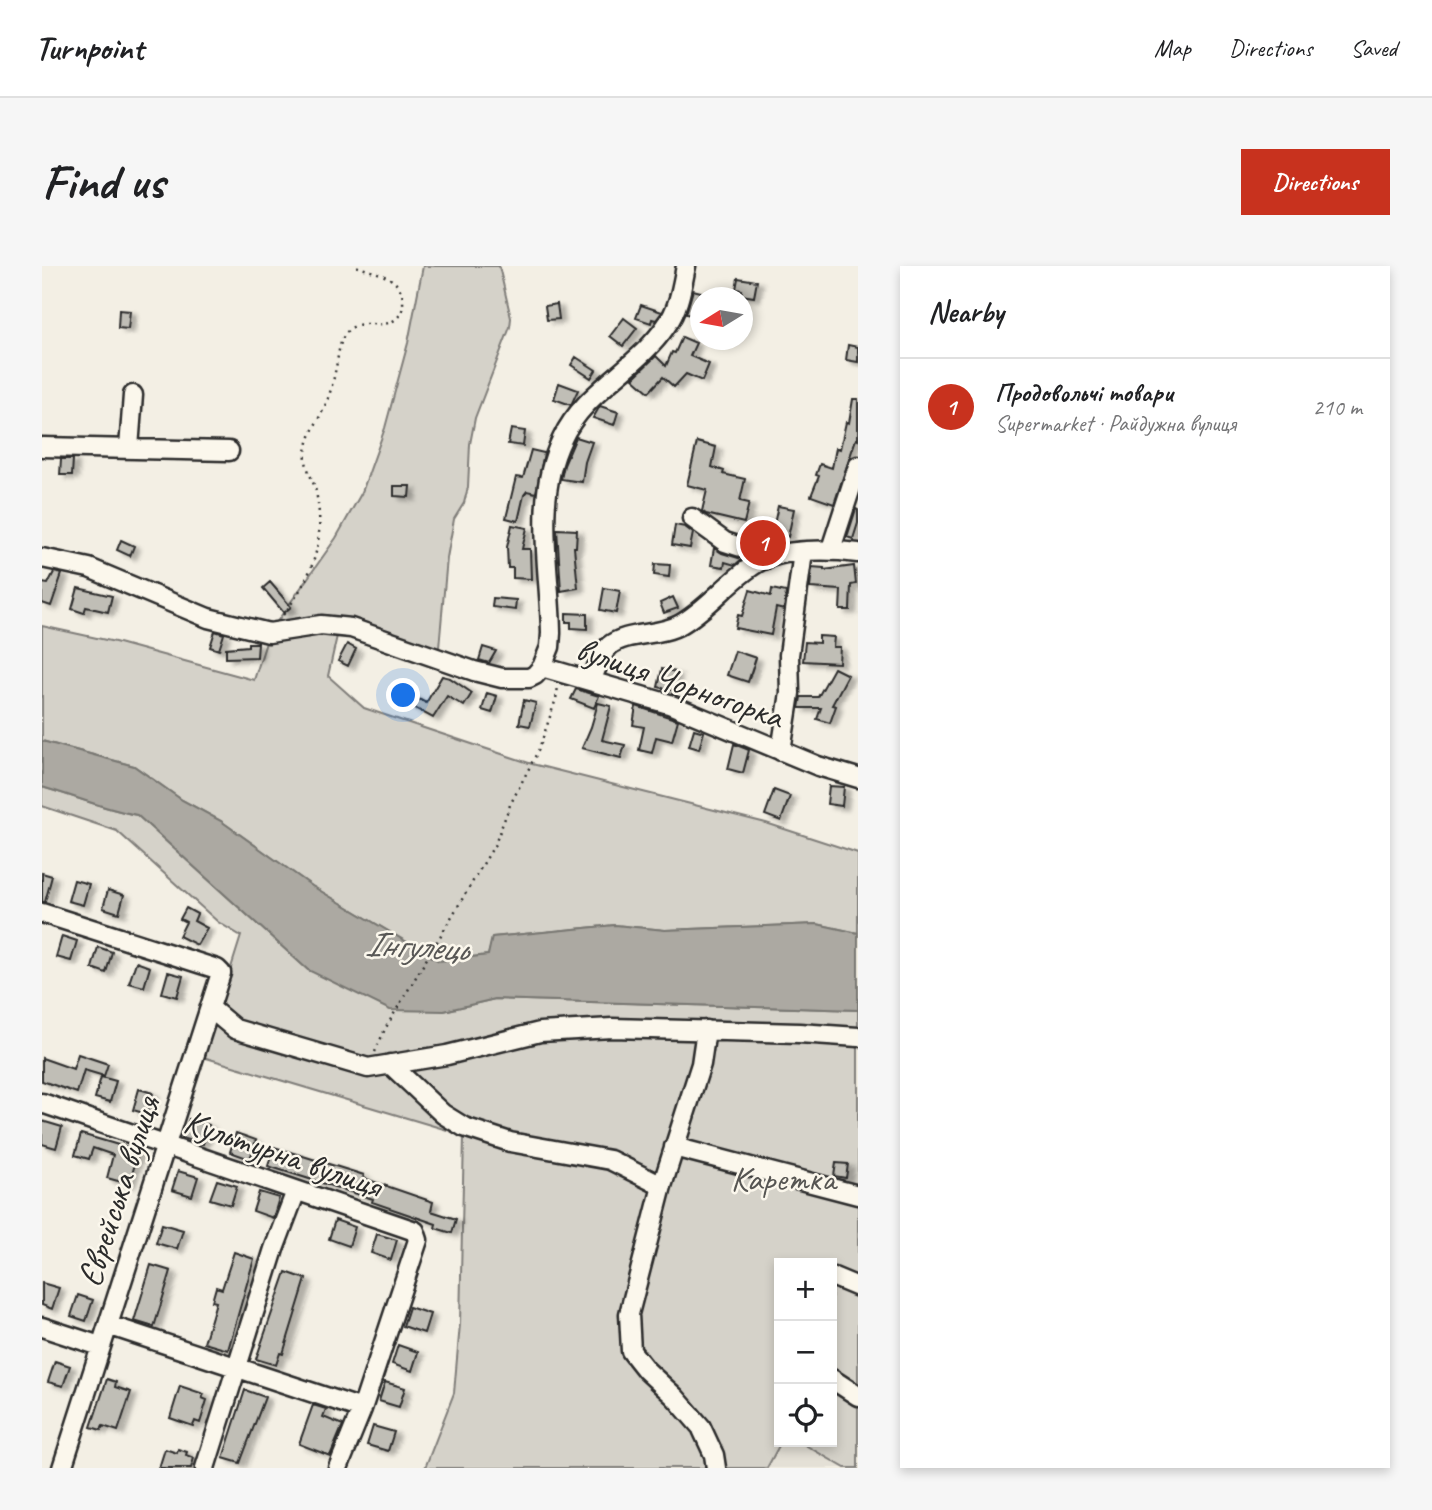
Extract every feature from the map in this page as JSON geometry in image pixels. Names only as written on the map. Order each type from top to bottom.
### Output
[{"type":"street","points":[[542,667],[550,646],[551,633],[545,520],[552,462],[574,418],[667,326],[675,309],[686,266]]},
{"type":"street","points":[[129,448],[133,395]]},
{"type":"street","points":[[42,447],[229,451]]},
{"type":"street","points":[[831,549],[858,466]]},
{"type":"street","points":[[692,518],[725,542],[750,550],[764,560]]},
{"type":"street","points":[[592,679],[608,647],[620,640],[654,634],[680,625],[764,560],[831,549],[858,553]]},
{"type":"street","points":[[781,751],[789,706],[789,655],[803,552]]},
{"type":"street","name":"вулиця Чорногорка","points":[[42,558],[89,568],[208,618],[269,633],[321,625],[351,628],[474,671],[502,678],[529,678],[542,667],[592,679],[669,704],[781,751],[858,778]]},
{"type":"street","name":"Єврейська вулиця","points":[[42,913],[217,969],[221,973],[62,1468]]},
{"type":"street","points":[[210,1008],[235,1029],[368,1068],[447,1055],[540,1032],[612,1028],[858,1037]]},
{"type":"street","points":[[706,1030],[701,1064],[662,1186],[629,1314],[631,1350],[646,1370],[675,1397],[701,1427],[714,1455],[716,1468]]},
{"type":"street","points":[[390,1064],[443,1114],[464,1127],[510,1142],[610,1160],[662,1186]]},
{"type":"street","name":"Культурна вулиця","points":[[42,1103],[415,1231],[418,1240],[362,1409]]},
{"type":"street","points":[[674,1147],[858,1195]]},
{"type":"street","points":[[205,1468],[274,1249],[296,1191]]},
{"type":"street","points":[[837,1279],[858,1287]]},
{"type":"street","points":[[108,1325],[362,1409],[338,1468]]},
{"type":"street","points":[[42,1326],[100,1346]]},
{"type":"street","points":[[837,1382],[858,1396]]},
{"type":"path","points":[[269,633],[309,576],[319,541],[316,491],[306,464],[306,452],[310,434],[333,386],[340,342],[348,330],[356,326],[365,323],[387,324],[402,312],[403,302],[398,284],[381,273],[356,266]]},
{"type":"path","points":[[385,1029],[495,844],[502,822],[539,749],[556,699],[560,673]]},
{"type":"shaded area","points":[[42,741],[134,766],[182,800],[221,821],[312,886],[439,961],[488,955],[492,937],[615,925],[665,930],[817,924],[858,933],[858,1010],[495,999],[444,1011],[390,1010],[308,970],[137,815],[42,787]]},
{"type":"shaded area","points":[[778,1447],[809,1447],[845,1468],[767,1468]]},
{"type":"green space","points":[[423,266],[499,266],[511,318],[510,327],[475,418],[470,444],[468,487],[464,503],[454,519],[447,558],[438,659],[339,627],[328,676],[364,708],[532,764],[766,823],[858,853],[858,933],[817,924],[665,930],[615,925],[493,937],[488,955],[439,961],[312,886],[221,821],[182,800],[134,766],[42,741],[42,626],[115,642],[254,680],[269,633],[336,538],[362,492],[385,428],[408,343]]},
{"type":"green space","name":"Каретка","points":[[42,787],[137,815],[308,970],[444,1011],[495,999],[858,1010],[858,1468],[845,1468],[809,1447],[837,1447],[837,1258],[774,1258],[774,1447],[778,1447],[767,1468],[425,1468],[454,1393],[460,1324],[464,1135],[203,1057],[241,936],[218,922],[117,831],[42,806]]},
{"type":"building","points":[[738,278],[757,281],[754,297],[753,287],[736,287]]},
{"type":"building","points":[[557,304],[559,319],[547,320],[545,306]]},
{"type":"building","points":[[641,305],[662,312],[656,320],[652,319],[651,323],[636,318]]},
{"type":"building","points":[[119,310],[130,311],[128,329],[118,328]]},
{"type":"building","points":[[624,318],[637,328],[623,346],[610,336]]},
{"type":"building","points":[[682,337],[690,340],[690,350],[693,350],[690,356],[709,364],[702,381],[686,374],[674,387],[663,377],[649,392],[633,378],[656,356],[666,366],[672,352],[675,353]]},
{"type":"building","points":[[848,345],[858,347],[858,362],[846,360]]},
{"type":"building","points":[[576,357],[596,370],[591,378],[571,365]]},
{"type":"building","points":[[559,383],[578,390],[571,405],[554,399]]},
{"type":"building","points":[[853,399],[858,399],[858,440],[856,439],[834,504],[811,496],[819,476],[816,475],[820,464],[832,468],[836,448],[840,449],[846,422],[849,423]]},
{"type":"building","points":[[600,406],[618,412],[614,425],[593,418]]},
{"type":"building","points":[[511,429],[525,431],[523,446],[508,444]]},
{"type":"building","points":[[576,437],[592,442],[582,482],[561,479]]},
{"type":"building","points":[[697,442],[716,447],[712,467],[724,471],[723,474],[745,479],[740,501],[749,503],[744,523],[702,511],[707,490],[687,485]]},
{"type":"building","points":[[531,450],[544,453],[536,493],[527,491],[524,495],[518,521],[506,518],[516,477],[523,478]]},
{"type":"building","points":[[61,459],[73,459],[72,475],[60,475]]},
{"type":"building","points":[[394,486],[410,486],[409,497],[394,496]]},
{"type":"building","points":[[778,506],[794,509],[788,537],[772,533]]},
{"type":"building","points":[[856,509],[858,523],[853,539],[847,537]]},
{"type":"building","points":[[512,525],[527,528],[522,549],[530,549],[531,579],[513,578],[513,568],[508,568],[507,547]]},
{"type":"building","points":[[675,525],[685,527],[693,533],[690,548],[672,545]]},
{"type":"building","points":[[557,529],[577,530],[574,547],[578,588],[561,591]]},
{"type":"building","points":[[121,540],[134,546],[130,556],[117,550]]},
{"type":"building","points":[[714,548],[742,559],[735,565],[725,562],[724,567],[711,565]]},
{"type":"building","points":[[655,564],[670,565],[669,577],[654,575]]},
{"type":"building","points":[[854,566],[856,584],[851,585],[850,610],[840,610],[841,590],[810,588],[812,567],[824,570]]},
{"type":"building","points":[[54,572],[62,574],[51,606],[42,603],[42,583],[48,584]]},
{"type":"building","points":[[270,582],[291,607],[284,613],[263,588]]},
{"type":"building","points":[[78,588],[112,596],[108,612],[86,607],[84,613],[72,609]]},
{"type":"building","points":[[604,588],[620,591],[616,613],[600,610]]},
{"type":"building","points":[[772,589],[786,592],[784,610],[776,608],[771,635],[735,628],[738,615],[742,616],[750,590],[771,596]]},
{"type":"building","points":[[673,597],[678,608],[664,613],[660,603]]},
{"type":"building","points":[[493,598],[516,600],[515,610],[492,607]]},
{"type":"building","points":[[566,613],[587,614],[587,629],[571,628],[571,622],[566,622]]},
{"type":"building","points":[[215,631],[224,634],[219,650],[210,647]]},
{"type":"building","points":[[819,636],[834,637],[833,647],[840,647],[839,663],[803,661],[805,642],[819,643]]},
{"type":"building","points":[[248,643],[258,643],[257,657],[226,658],[226,648],[248,646]]},
{"type":"building","points":[[347,644],[356,649],[348,666],[338,661]]},
{"type":"building","points":[[483,647],[496,651],[489,663],[479,660]]},
{"type":"building","points":[[735,651],[756,658],[748,682],[727,675]]},
{"type":"building","points":[[834,668],[848,675],[832,705],[836,706],[830,723],[817,719],[821,708],[799,708],[801,697],[818,697]]},
{"type":"building","points":[[662,669],[676,672],[672,690],[658,687]]},
{"type":"building","points":[[442,676],[450,678],[472,693],[464,706],[447,696],[433,718],[396,698],[400,689],[426,703]]},
{"type":"building","points":[[576,689],[599,696],[594,708],[571,699]]},
{"type":"building","points":[[487,693],[497,696],[492,713],[482,710]]},
{"type":"building","points":[[524,700],[536,703],[530,726],[519,724]]},
{"type":"building","points":[[598,703],[611,706],[602,740],[625,745],[621,758],[582,748]]},
{"type":"building","points":[[636,706],[678,720],[672,741],[656,737],[652,753],[639,750],[644,727],[633,725]]},
{"type":"building","points":[[694,729],[704,732],[699,749],[689,746]]},
{"type":"building","points":[[734,744],[749,750],[743,773],[728,769]]},
{"type":"building","points":[[829,786],[844,787],[842,806],[827,804]]},
{"type":"building","points":[[774,790],[790,796],[781,821],[765,815]]},
{"type":"building","points":[[42,873],[52,876],[45,902],[42,902]]},
{"type":"building","points":[[74,880],[89,884],[83,905],[68,901]]},
{"type":"building","points":[[108,890],[124,895],[119,913],[103,908]]},
{"type":"building","points":[[186,908],[197,914],[194,921],[207,928],[197,945],[179,936],[186,922],[180,919]]},
{"type":"building","points":[[62,936],[77,941],[71,961],[56,957]]},
{"type":"building","points":[[98,947],[112,952],[106,973],[92,968]]},
{"type":"building","points":[[136,962],[150,967],[144,987],[129,983]]},
{"type":"building","points":[[168,972],[183,976],[177,997],[162,993]]},
{"type":"building","points":[[78,1054],[108,1064],[104,1076],[84,1070],[77,1093],[42,1081],[42,1058],[73,1069]]},
{"type":"building","points":[[101,1077],[116,1081],[110,1102],[95,1098]]},
{"type":"building","points":[[139,1089],[153,1093],[147,1114],[133,1110]]},
{"type":"building","points":[[189,1119],[209,1125],[203,1144],[182,1138]]},
{"type":"building","points":[[42,1121],[62,1127],[56,1148],[42,1144]]},
{"type":"building","points":[[236,1133],[256,1140],[250,1159],[230,1152]]},
{"type":"building","points":[[81,1134],[139,1151],[129,1184],[107,1178],[113,1155],[93,1148],[89,1159],[75,1155]]},
{"type":"building","points":[[274,1147],[364,1175],[363,1178],[433,1202],[431,1211],[456,1219],[452,1233],[435,1228],[436,1224],[372,1202],[373,1199],[268,1166]]},
{"type":"building","points":[[836,1163],[848,1164],[846,1178],[834,1176]]},
{"type":"building","points":[[178,1171],[198,1177],[192,1196],[172,1190]]},
{"type":"building","points":[[217,1180],[237,1186],[231,1205],[210,1199]]},
{"type":"building","points":[[259,1192],[279,1198],[273,1218],[253,1211]]},
{"type":"building","points":[[335,1220],[355,1227],[349,1246],[329,1239]]},
{"type":"building","points":[[162,1224],[183,1230],[177,1249],[156,1243]]},
{"type":"building","points":[[377,1234],[397,1240],[391,1260],[371,1253]]},
{"type":"building","points":[[234,1252],[254,1259],[228,1350],[204,1343],[216,1302],[212,1301],[216,1287],[222,1289]]},
{"type":"building","points":[[151,1265],[171,1271],[154,1327],[134,1321]]},
{"type":"building","points":[[286,1272],[306,1279],[283,1354],[280,1353],[276,1365],[256,1359]]},
{"type":"building","points":[[42,1283],[59,1288],[52,1309],[42,1305]]},
{"type":"building","points":[[78,1295],[93,1300],[86,1321],[71,1316]]},
{"type":"building","points":[[409,1307],[430,1314],[424,1333],[403,1326]]},
{"type":"building","points":[[398,1345],[418,1352],[412,1371],[392,1364]]},
{"type":"building","points":[[55,1361],[70,1366],[63,1386],[48,1382]]},
{"type":"building","points":[[107,1379],[116,1382],[115,1387],[131,1392],[118,1431],[103,1426],[101,1430],[91,1427]]},
{"type":"building","points":[[385,1382],[405,1388],[399,1407],[379,1401]]},
{"type":"building","points":[[180,1386],[204,1394],[202,1398],[207,1400],[200,1423],[195,1421],[193,1426],[170,1418]]},
{"type":"building","points":[[245,1390],[265,1397],[240,1463],[223,1458]]},
{"type":"building","points":[[313,1405],[326,1409],[323,1417],[343,1425],[330,1456],[299,1444]]},
{"type":"building","points":[[373,1426],[394,1432],[388,1451],[367,1445]]},
{"type":"building","points":[[165,1449],[177,1453],[178,1449],[187,1452],[186,1455],[194,1458],[191,1468],[159,1468]]},
{"type":"place","name":"Продовольчі товари","points":[[763,543]]},
{"type":"water label","name":"Інгулець","points":[[416,945]]}]
